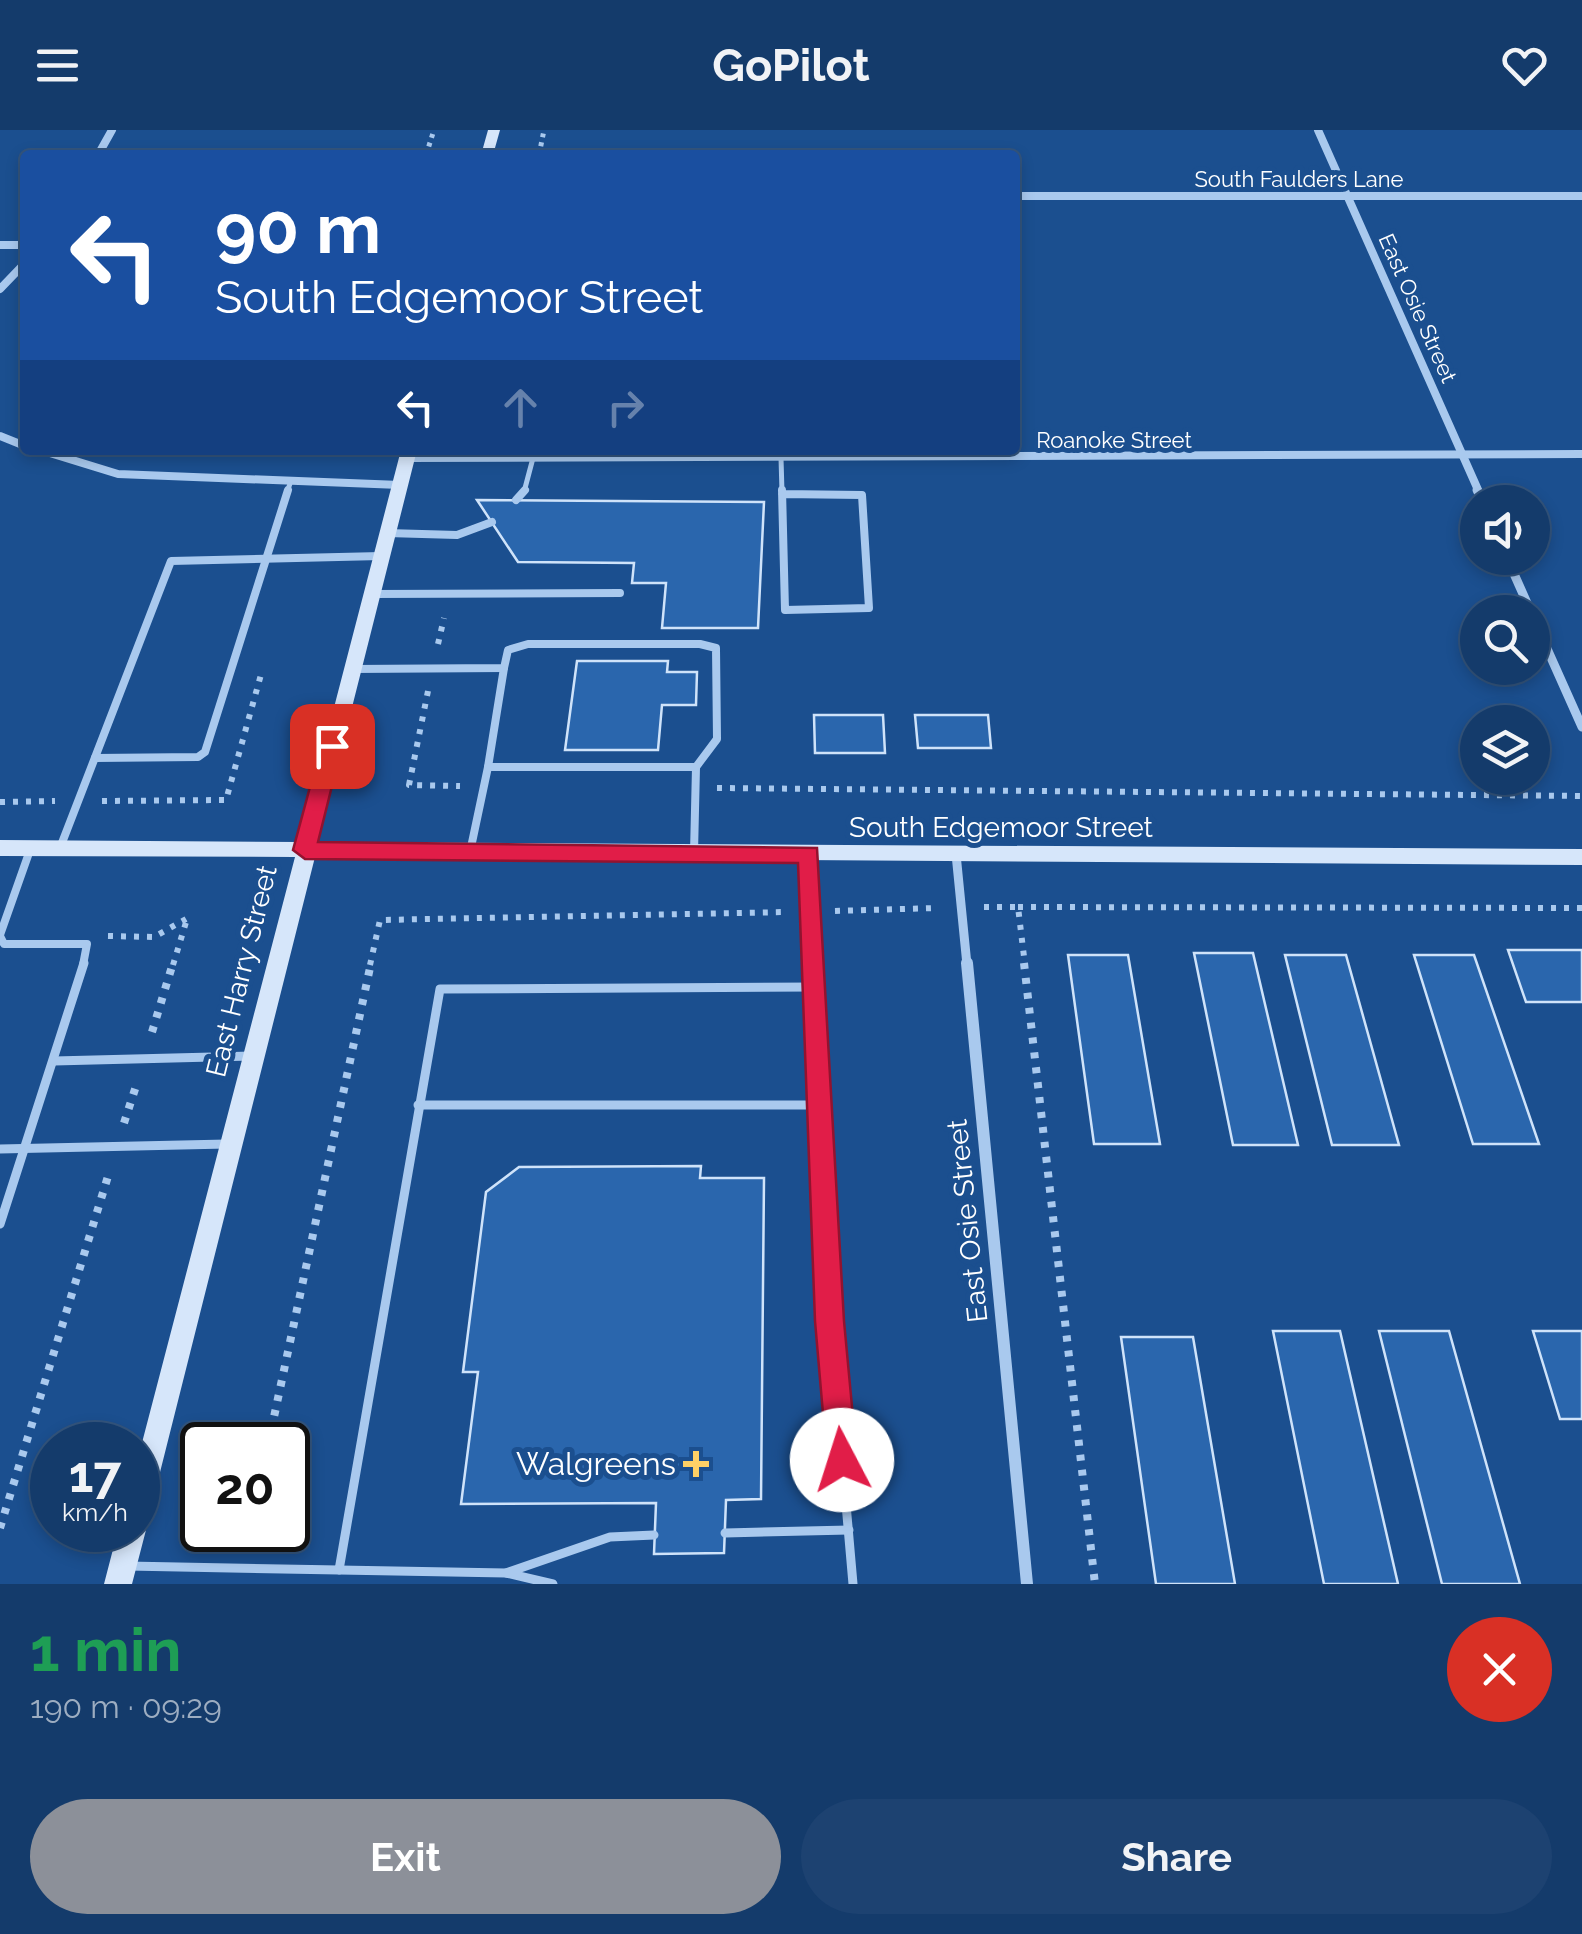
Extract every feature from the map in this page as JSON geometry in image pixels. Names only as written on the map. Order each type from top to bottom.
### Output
[{"type":"street","name":"East Osie Street","points":[[1318,130],[1475,485]]},
{"type":"street","name":"South Faulders Lane","points":[[1020,196],[1582,196]]},
{"type":"street","points":[[0,290],[20,268]]},
{"type":"street","name":"Roanoke Street","points":[[439,455],[781,458],[1582,454]]},
{"type":"street","points":[[56,455],[118,474],[400,485]]},
{"type":"street","name":"East Harry Street","points":[[160,1423],[408,455]]},
{"type":"street","points":[[1550,655],[1582,727]]},
{"type":"street","name":"South Edgemoor Street","points":[[0,848],[1582,857]]},
{"type":"street","name":"East Osie Street","points":[[956,854],[1026,1584]]},
{"type":"lane","points":[[516,500],[525,492],[533,458]]},
{"type":"lane","points":[[781,458],[784,610],[869,608],[862,495],[782,494]]},
{"type":"lane","points":[[94,758],[202,756],[291,481]]},
{"type":"lane","points":[[387,533],[462,534],[484,530],[492,522]]},
{"type":"lane","points":[[60,848],[168,564],[177,559],[382,556]]},
{"type":"lane","points":[[372,594],[620,593]]},
{"type":"lane","points":[[470,852],[508,650],[528,644],[700,644],[716,648],[719,657],[717,739],[696,767],[694,854]]},
{"type":"lane","points":[[352,669],[504,668]]},
{"type":"lane","points":[[488,766],[696,767]]},
{"type":"lane","points":[[0,1224],[54,1061],[87,944],[4,944],[0,936],[30,848]]},
{"type":"lane","points":[[809,854],[830,1321],[853,1584]]},
{"type":"lane","points":[[339,1570],[437,994],[446,987],[816,987]]},
{"type":"lane","points":[[54,1061],[252,1056]]},
{"type":"lane","points":[[418,1105],[822,1105]]},
{"type":"lane","points":[[0,1150],[232,1144]]},
{"type":"lane","points":[[725,1534],[849,1530]]},
{"type":"lane","points":[[506,1573],[610,1537],[654,1535]]},
{"type":"lane","points":[[120,1575],[339,1570],[506,1573],[553,1584]]},
{"type":"path","points":[[408,785],[484,786]]},
{"type":"path","points":[[695,788],[1582,796]]},
{"type":"path","points":[[1018,906],[1095,1584]]},
{"type":"path","points":[[273,1422],[380,920],[1018,906],[1582,908]]},
{"type":"path","points":[[0,1528],[187,919]]},
{"type":"building","points":[[477,500],[764,502],[758,628],[662,628],[666,583],[632,583],[634,563],[518,562]]},
{"type":"building","points":[[577,661],[668,661],[667,672],[697,672],[696,705],[662,705],[658,750],[565,750]]},
{"type":"building","points":[[814,715],[883,715],[885,753],[815,753]]},
{"type":"building","points":[[915,715],[988,715],[991,748],[918,748]]},
{"type":"building","points":[[1508,950],[1582,950],[1582,1002],[1526,1002]]},
{"type":"building","points":[[1194,953],[1253,953],[1298,1145],[1233,1145]]},
{"type":"building","points":[[1068,955],[1128,955],[1160,1144],[1094,1144]]},
{"type":"building","points":[[1285,955],[1346,955],[1399,1145],[1332,1145]]},
{"type":"building","points":[[1414,955],[1474,955],[1539,1144],[1473,1144]]},
{"type":"building","name":"Walgreens","points":[[701,1166],[700,1178],[764,1178],[761,1499],[726,1500],[724,1553],[654,1554],[656,1503],[461,1504],[478,1372],[463,1372],[486,1192],[519,1167]]},
{"type":"building","points":[[1273,1331],[1340,1331],[1398,1584],[1324,1584]]},
{"type":"building","points":[[1379,1331],[1449,1331],[1520,1584],[1442,1584]]},
{"type":"building","points":[[1533,1331],[1582,1331],[1582,1419],[1560,1419]]},
{"type":"building","points":[[1121,1337],[1193,1337],[1235,1584],[1156,1584]]},
{"type":"place","name":"Walgreens","points":[[696,1464]]},
{"type":"route","points":[[332,746],[305,850],[809,854],[830,1321],[842,1460]]}]
